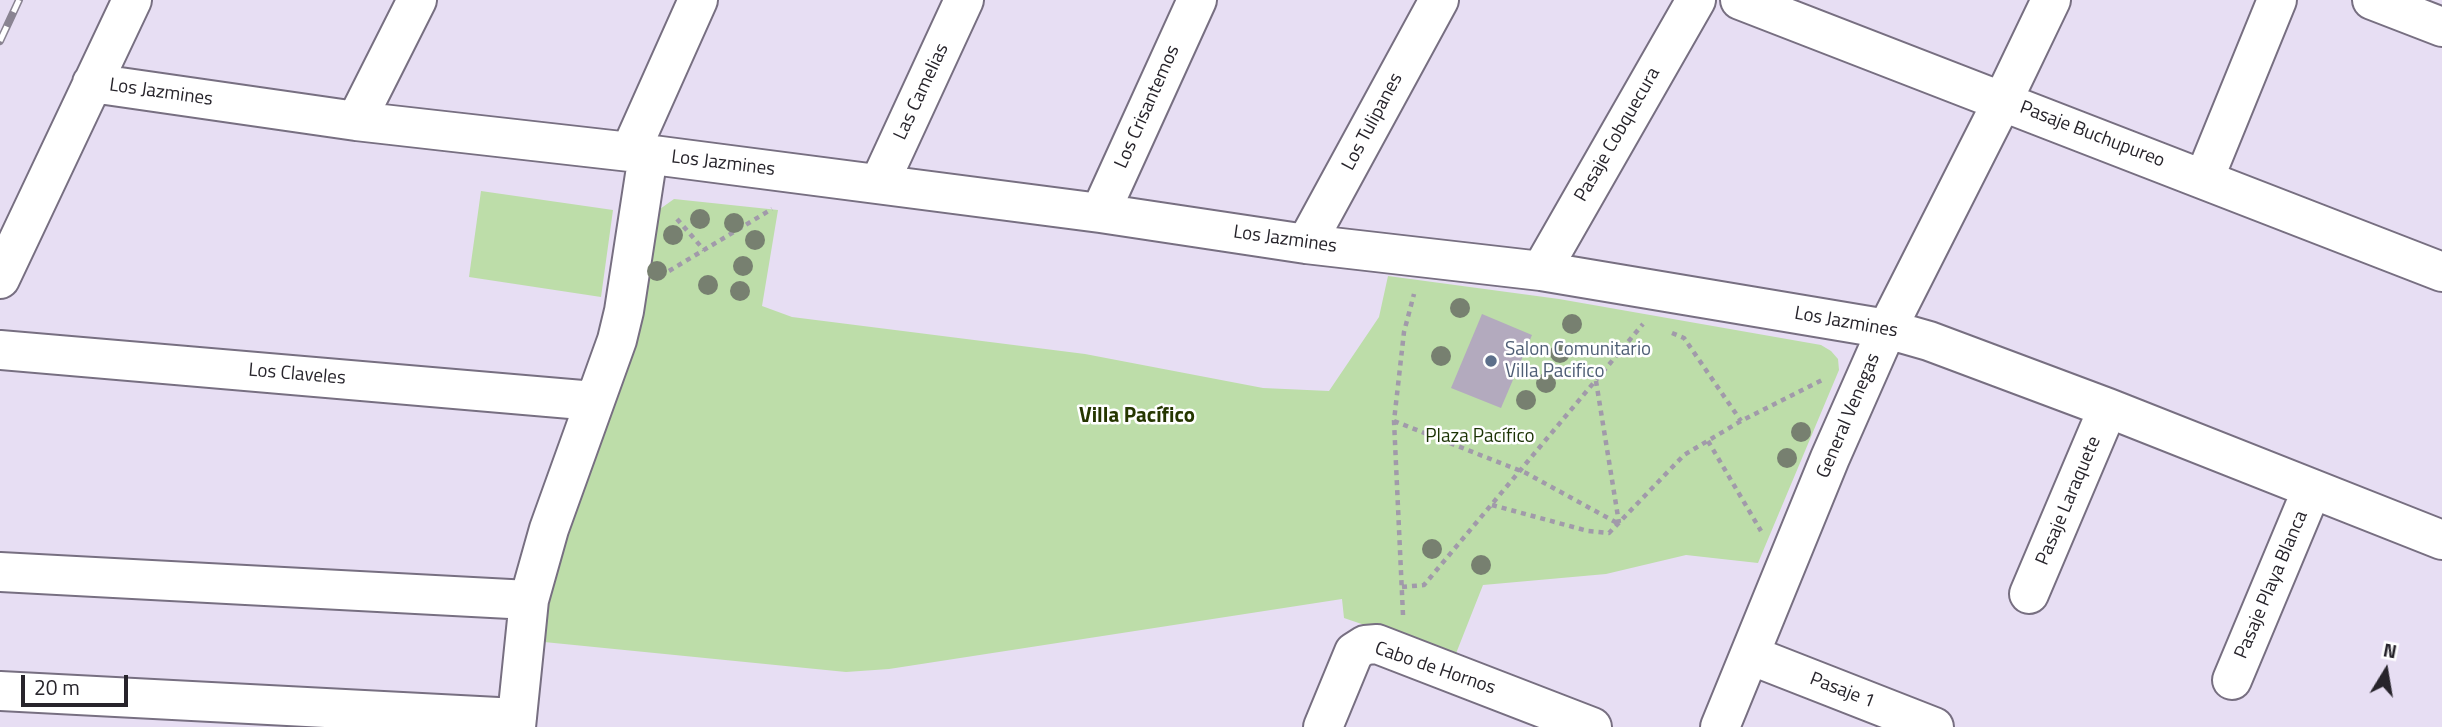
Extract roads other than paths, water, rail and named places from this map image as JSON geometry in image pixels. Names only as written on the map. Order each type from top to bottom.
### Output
[{"type":"street","points":[[0,279],[132,0]]},
{"type":"street","points":[[356,121],[416,0]]},
{"type":"street","points":[[0,691],[517,722],[529,600],[542,550],[617,340],[629,277],[639,153],[698,0]]},
{"type":"street","name":"Las Camelias","points":[[879,184],[964,0]]},
{"type":"street","name":"Los Crisantemos","points":[[1100,213],[1197,0]]},
{"type":"street","name":"Los Tulipanes","points":[[1306,244],[1439,0]]},
{"type":"street","name":"Pasaje Cobquecura","points":[[1541,271],[1696,0]]},
{"type":"street","name":"Pasaje Buchupureo","points":[[1740,0],[2442,272]]},
{"type":"street","name":"General Venegas","points":[[1720,727],[1881,342],[2051,0]]},
{"type":"street","points":[[2204,179],[2277,0]]},
{"type":"street","points":[[2372,0],[2442,27]]},
{"type":"street","name":"Los Jazmines","points":[[92,83],[356,121],[639,153],[1100,213],[1306,244],[1541,271],[1670,293],[1881,342],[1928,341],[2108,408],[2442,540]]},
{"type":"street","name":"Los Claveles","points":[[0,350],[594,401]]},
{"type":"street","name":"Pasaje Laraquete","points":[[2029,594],[2108,408]]},
{"type":"street","name":"Pasaje Playa Blanca","points":[[2232,680],[2312,489]]},
{"type":"street","points":[[0,572],[529,600]]},
{"type":"street","name":"Cabo de Hornos","points":[[1323,727],[1354,652],[1365,645],[1377,645],[1403,654],[1592,727]]},
{"type":"street","name":"Pasaje 1","points":[[1750,655],[1934,727]]},
{"type":"railway","points":[[0,41],[19,0]]},
{"type":"place","name":"Salon Comunitario Villa Pacifico","points":[[1491,361]]},
{"type":"district","name":"Villa Pacífico","points":[[1137,417]]},
{"type":"park label","name":"Plaza Pacífico","points":[[1480,437]]}]
